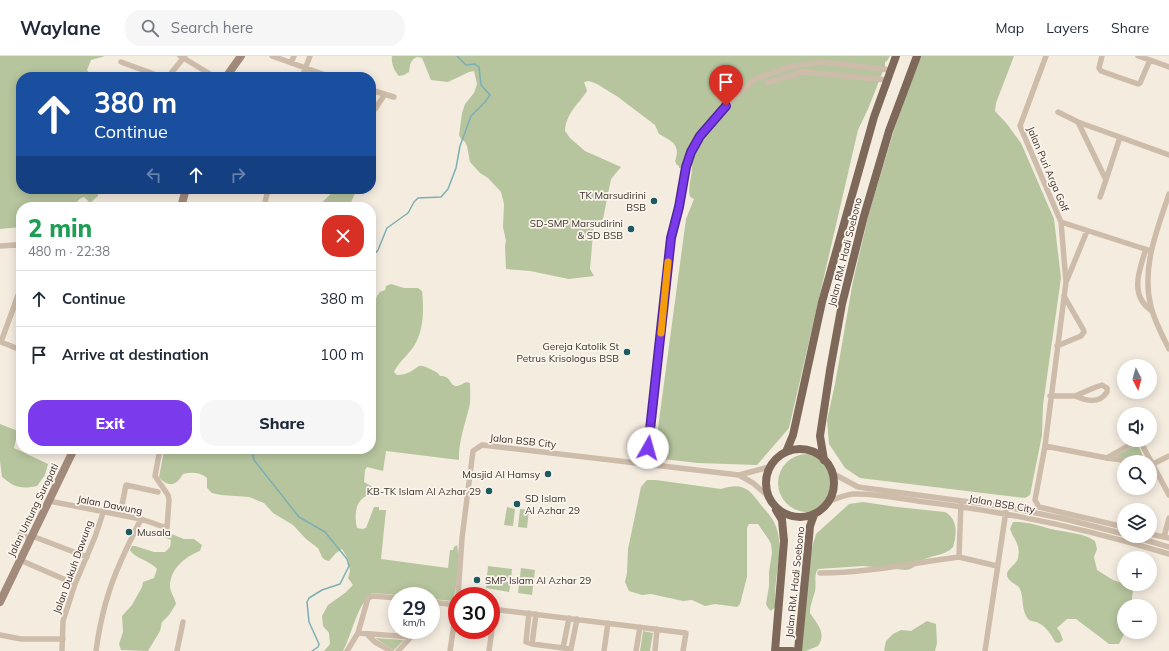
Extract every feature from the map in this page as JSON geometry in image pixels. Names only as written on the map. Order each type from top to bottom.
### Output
[{"type":"main road","points":[[230,72],[241,56]]},
{"type":"main road","name":"Jalan RM. Hadi Soebono","points":[[786,452],[794,435],[822,302],[874,117],[896,56]]},
{"type":"main road","name":"Jalan RM. Hadi Soebono","points":[[824,460],[820,436],[842,304],[864,216],[887,138],[917,56]]},
{"type":"main road","name":"Jalan RM. Hadi Soebono","points":[[775,651],[784,541],[782,520],[766,490],[765,481],[769,467],[778,457],[786,452],[796,449],[816,453],[824,460],[832,472]]},
{"type":"main road","name":"Jalan Untung Suropati","points":[[0,602],[72,454]]},
{"type":"main road","points":[[830,501],[834,484],[832,472]]},
{"type":"main road","name":"Jalan RM. Hadi Soebono","points":[[775,507],[783,514],[804,518],[814,515],[823,509],[830,501]]},
{"type":"main road","name":"Jalan RM. Hadi Soebono","points":[[798,651],[809,531],[814,515]]},
{"type":"main road","points":[[780,651],[792,651]]},
{"type":"street","points":[[172,72],[183,56],[208,72]]},
{"type":"street","points":[[272,56],[318,72]]},
{"type":"street","points":[[291,63],[294,56]]},
{"type":"street","points":[[304,72],[310,56]]},
{"type":"street","name":"Jalan Puri Arga Golf","points":[[1046,56],[1020,126],[1060,222],[1066,282]]},
{"type":"street","points":[[1102,56],[1099,68],[1101,71],[1135,84],[1140,83],[1150,60]]},
{"type":"street","points":[[1138,56],[1169,67]]},
{"type":"street","points":[[121,62],[148,72]]},
{"type":"street","points":[[647,464],[670,246],[686,167],[691,152],[700,136],[726,106],[755,79],[789,67],[822,62],[891,70]]},
{"type":"street","points":[[789,67],[803,72],[887,80]]},
{"type":"street","points":[[767,83],[803,72]]},
{"type":"street","points":[[376,91],[394,97]]},
{"type":"street","points":[[376,108],[385,94]]},
{"type":"street","points":[[1058,112],[1078,122],[1169,155]]},
{"type":"street","points":[[1078,122],[1106,180]]},
{"type":"street","points":[[1100,197],[1120,137]]},
{"type":"street","points":[[1152,311],[1146,307],[1143,302],[1137,286],[1138,273],[1169,194]]},
{"type":"street","name":"Jalan Puri Arga Golf","points":[[1060,222],[1148,250]]},
{"type":"street","name":"Jalan Puri Arga Golf","points":[[1086,231],[1066,282],[1050,396],[1045,446],[1035,500],[1039,506],[1117,525]]},
{"type":"street","points":[[0,246],[16,245]]},
{"type":"street","points":[[1148,250],[1148,294],[1156,322],[1169,349]]},
{"type":"street","points":[[1057,346],[1081,336],[1084,332],[1064,296]]},
{"type":"street","points":[[16,301],[1,342],[16,348]]},
{"type":"street","points":[[1050,396],[1075,396],[1093,401],[1100,399],[1105,395],[1107,388],[1102,385],[1075,396]]},
{"type":"street","points":[[1107,458],[1139,440],[1148,455]]},
{"type":"street","name":"Jalan BSB City","points":[[459,587],[462,538],[473,451],[483,445],[739,475],[769,467]]},
{"type":"street","points":[[1045,446],[1117,459]]},
{"type":"street","name":"Jalan Dawung","points":[[49,501],[103,513],[141,519],[167,528],[168,495],[155,476],[159,454]]},
{"type":"street","points":[[1157,462],[1169,456]]},
{"type":"street","name":"Jalan BSB City","points":[[832,472],[858,487],[1065,519],[1117,532]]},
{"type":"street","points":[[1157,473],[1169,495]]},
{"type":"street","name":"Jalan BSB City","points":[[739,475],[753,483],[768,496]]},
{"type":"street","points":[[120,515],[126,485],[158,492]]},
{"type":"street","name":"Jalan BSB City","points":[[830,501],[853,494],[961,503]]},
{"type":"street","points":[[959,557],[961,503]]},
{"type":"street","points":[[986,651],[1006,510]]},
{"type":"street","name":"Jalan BSB City","points":[[1006,510],[1120,539],[1169,554]]},
{"type":"street","name":"Jalan Dukuh Dawung","points":[[62,651],[63,621],[75,584],[87,557],[103,513]]},
{"type":"street","points":[[1166,538],[1169,518]]},
{"type":"street","points":[[96,651],[98,631],[107,600],[120,563],[141,519]]},
{"type":"street","points":[[20,534],[87,557]]},
{"type":"street","points":[[1156,543],[1169,547]]},
{"type":"street","points":[[820,573],[858,572],[959,557],[997,566]]},
{"type":"street","points":[[20,560],[75,584]]},
{"type":"street","points":[[347,651],[358,633],[368,598],[373,596],[388,597]]},
{"type":"street","points":[[500,610],[686,633],[683,651]]},
{"type":"street","points":[[529,613],[526,642],[563,648],[572,648],[577,619]]},
{"type":"street","points":[[532,644],[536,614]]},
{"type":"street","points":[[563,648],[569,618]]},
{"type":"street","points":[[178,651],[183,622]]},
{"type":"street","points":[[604,651],[608,623]]},
{"type":"street","points":[[636,651],[640,627]]},
{"type":"street","points":[[655,651],[657,630]]},
{"type":"street","points":[[358,633],[388,635]]},
{"type":"street","points":[[367,634],[375,642],[391,651]]},
{"type":"street","points":[[0,635],[21,640],[62,639]]},
{"type":"street","points":[[398,651],[409,639]]},
{"type":"street","points":[[450,651],[452,639]]},
{"type":"street","points":[[489,651],[490,639]]},
{"type":"green space","points":[[0,56],[105,56],[91,60],[87,70],[89,72],[16,72],[16,194],[98,194],[98,196],[91,202],[89,202],[84,197],[79,199],[77,202],[16,202],[16,227],[0,229]]},
{"type":"green space","points":[[392,56],[890,56],[885,62],[885,66],[868,109],[858,130],[789,428],[757,465],[698,463],[654,458],[686,219],[694,199],[690,197],[689,193],[692,164],[688,161],[681,168],[679,168],[675,161],[677,156],[676,147],[671,141],[659,134],[655,125],[618,97],[597,84],[589,81],[584,82],[587,91],[570,114],[565,131],[570,138],[585,151],[621,167],[611,179],[603,219],[594,223],[590,269],[594,276],[569,279],[530,271],[506,269],[506,241],[503,227],[504,204],[501,192],[470,162],[467,146],[459,135],[462,113],[465,104],[474,93],[477,84],[474,71],[448,82],[431,80],[422,58],[417,57],[412,61],[409,72],[399,76],[393,67]]},
{"type":"green space","points":[[920,56],[1014,56],[996,103],[995,111],[1021,143],[1054,219],[1061,278],[1043,405],[1042,435],[1030,495],[1025,498],[860,478],[845,468],[829,444],[827,420],[835,384],[853,281],[869,213],[894,130]]},
{"type":"green space","points":[[331,194],[355,194],[351,202],[322,202]]},
{"type":"green space","points":[[391,284],[404,288],[418,288],[422,291],[423,305],[420,333],[412,349],[394,372],[397,375],[404,374],[421,366],[436,372],[440,376],[445,376],[453,385],[456,386],[466,382],[470,383],[470,405],[461,441],[459,460],[386,451],[383,471],[367,467],[365,470],[364,482],[375,488],[358,504],[356,516],[357,528],[366,528],[374,507],[379,507],[379,510],[386,510],[381,559],[448,568],[450,550],[453,550],[457,545],[458,573],[456,587],[448,587],[448,601],[440,600],[440,587],[388,587],[388,594],[372,593],[358,612],[343,651],[324,651],[330,644],[329,633],[323,626],[322,616],[328,605],[345,593],[353,585],[348,578],[350,571],[348,559],[342,549],[329,561],[325,560],[318,548],[306,539],[293,525],[273,513],[264,503],[249,497],[212,493],[207,488],[207,478],[201,475],[192,473],[183,474],[178,481],[172,484],[166,483],[159,477],[163,454],[376,454],[376,299],[380,292],[385,290],[386,286]]},
{"type":"green space","points":[[0,424],[16,430],[14,448],[16,449],[16,454],[27,454],[48,464],[45,475],[37,486],[27,488],[10,483],[2,477],[0,461]]},
{"type":"green space","points":[[1132,447],[1139,447],[1142,455],[1118,455]]},
{"type":"green space","points":[[807,454],[823,459],[831,467],[836,483],[831,499],[823,507],[807,512],[791,507],[783,499],[778,483],[783,467],[791,459]]},
{"type":"green space","points":[[647,480],[721,489],[734,486],[744,488],[753,494],[773,520],[779,536],[780,551],[775,607],[771,611],[766,604],[772,553],[771,544],[758,524],[749,524],[747,528],[747,577],[740,604],[737,607],[715,604],[705,606],[692,600],[683,601],[651,594],[642,595],[629,591],[625,582],[628,549],[641,487]]},
{"type":"green space","points":[[863,502],[945,512],[952,519],[955,527],[956,532],[953,547],[947,552],[925,559],[906,570],[863,566],[818,569],[810,613],[820,629],[822,637],[818,646],[806,651],[800,651],[809,562],[816,534],[849,504]]},
{"type":"green space","points":[[507,507],[515,509],[513,526],[504,525]]},
{"type":"green space","points":[[520,509],[529,510],[527,528],[518,527]]},
{"type":"green space","points":[[1013,522],[1030,523],[1086,536],[1095,541],[1097,549],[1094,557],[1097,570],[1117,581],[1117,591],[1133,591],[1132,599],[1117,599],[1117,639],[1122,639],[1119,644],[1109,644],[1076,619],[1067,619],[1057,628],[1063,640],[1059,643],[1055,642],[1045,627],[1028,619],[1024,612],[1020,589],[1009,580],[1007,575],[1007,572],[1017,561],[1019,553],[1018,546],[1010,529]]},
{"type":"green space","points":[[159,529],[184,539],[194,539],[202,545],[200,551],[184,560],[173,574],[170,588],[176,604],[169,615],[162,622],[160,631],[148,651],[121,650],[119,644],[123,632],[122,616],[132,605],[142,587],[143,582],[154,578],[157,569],[132,553],[130,550],[132,546],[135,546],[154,552],[165,552],[170,547],[171,540],[156,534],[155,532]]},
{"type":"green space","points":[[488,566],[512,569],[511,579],[487,576]]},
{"type":"green space","points":[[521,568],[535,570],[532,595],[518,593]]},
{"type":"green space","points":[[487,580],[511,582],[509,592],[500,590],[500,587],[486,587]]},
{"type":"green space","points":[[927,621],[936,624],[937,643],[935,651],[884,650],[886,641],[893,634],[901,630],[911,631]]},
{"type":"green space","points":[[643,631],[653,633],[650,651],[640,651]]},
{"type":"green space","points":[[375,638],[404,640],[394,650]]},
{"type":"waterway","points":[[376,252],[387,228],[408,213],[418,198],[441,197],[448,189],[456,168],[460,146],[471,116],[490,95],[481,85],[479,67],[475,64],[466,65],[457,56]]},
{"type":"waterway","points":[[253,454],[254,460],[299,517],[325,532],[347,559],[349,566],[340,584],[322,590],[309,598],[307,602],[309,622],[319,644],[318,647],[312,651]]},
{"type":"slow traffic","points":[[661,333],[668,262]]},
{"type":"place","name":"TK Marsudirini BSB","points":[[654,201]]},
{"type":"place","name":"SD-SMP Marsudirini & SD BSB","points":[[631,229]]},
{"type":"place","name":"Gereja Katolik St Petrus Krisologus BSB","points":[[627,352]]},
{"type":"place","name":"Masjid Al Hamsy","points":[[548,474]]},
{"type":"place","name":"KB-TK Islam Al Azhar 29","points":[[489,491]]},
{"type":"place","name":"SD Islam Al Azhar 29","points":[[517,504]]},
{"type":"place","name":"Musala","points":[[129,532]]},
{"type":"place","name":"SMP Islam Al Azhar 29","points":[[477,580]]},
{"type":"route","points":[[648,448],[656,387],[671,238],[679,207],[682,184],[691,152],[700,136],[713,119],[726,106]]}]
